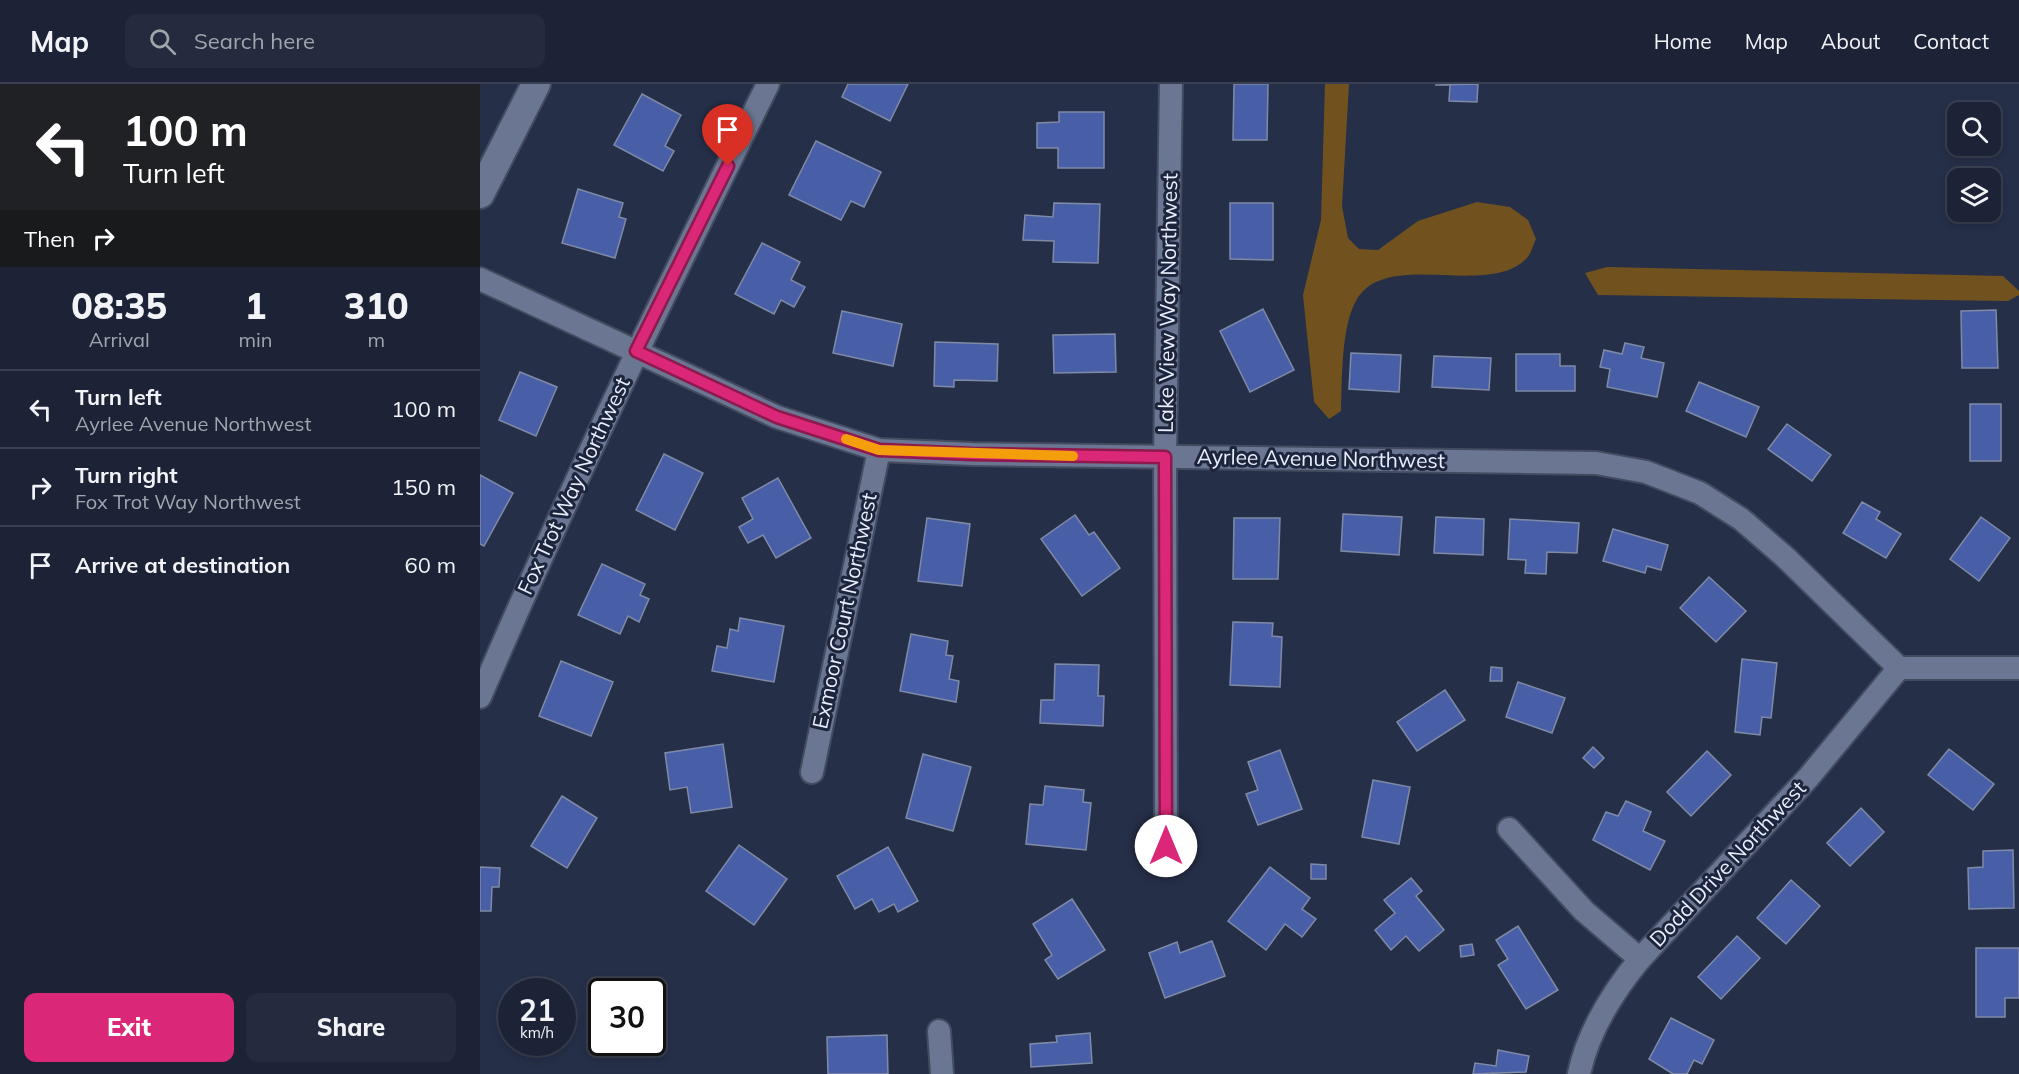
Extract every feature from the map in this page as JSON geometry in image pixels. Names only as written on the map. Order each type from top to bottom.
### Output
[{"type":"street","points":[[480,194],[536,84]]},
{"type":"street","name":"Fox Trot Way Northwest","points":[[480,697],[536,567],[636,351],[768,84]]},
{"type":"street","name":"Lake View Way Northwest","points":[[1166,846],[1165,457],[1171,84]]},
{"type":"street","name":"Ayrlee Avenue Northwest","points":[[480,279],[777,417],[879,450],[972,454],[1596,463],[1646,472],[1700,493],[1740,519],[1785,557],[1899,668]]},
{"type":"street","name":"Exmoor Court Northwest","points":[[812,772],[879,450]]},
{"type":"street","points":[[1899,668],[2019,668]]},
{"type":"street","name":"Dodd Drive Northwest","points":[[1579,1074],[1594,1028],[1618,986],[1640,959],[1808,778],[1899,668]]},
{"type":"street","points":[[1509,829],[1584,911],[1640,959]]},
{"type":"street","points":[[939,1031],[942,1074]]},
{"type":"shaded area","points":[[1325,84],[1349,84],[1342,206],[1348,238],[1359,249],[1378,250],[1418,221],[1477,202],[1510,207],[1528,220],[1536,239],[1526,259],[1509,270],[1487,275],[1391,277],[1372,285],[1357,299],[1352,310],[1343,353],[1341,411],[1329,419],[1314,402],[1303,295],[1321,220]]},
{"type":"shaded area","points":[[1607,267],[2003,276],[2019,291],[2019,295],[2008,301],[1598,295],[1585,273]]},
{"type":"building","points":[[848,84],[908,84],[890,121],[842,97]]},
{"type":"building","points":[[1234,84],[1268,84],[1267,140],[1233,140]]},
{"type":"building","points":[[1478,84],[1477,102],[1449,101],[1450,85],[1435,85]]},
{"type":"building","points":[[642,94],[681,115],[665,146],[674,151],[663,171],[614,145]]},
{"type":"building","points":[[1059,112],[1104,112],[1104,168],[1058,168],[1058,148],[1037,148],[1037,123],[1059,122]]},
{"type":"building","points":[[816,141],[881,172],[864,207],[851,201],[841,220],[789,195]]},
{"type":"building","points":[[578,189],[623,203],[619,217],[626,219],[615,258],[562,243]]},
{"type":"building","points":[[1054,203],[1100,204],[1098,263],[1053,262],[1054,241],[1023,240],[1025,215],[1053,217]]},
{"type":"building","points":[[1230,203],[1273,203],[1273,260],[1230,259]]},
{"type":"building","points":[[762,243],[800,262],[791,280],[805,287],[794,307],[781,300],[774,314],[735,294]]},
{"type":"building","points":[[1263,309],[1294,370],[1250,392],[1220,331]]},
{"type":"building","points":[[1996,310],[1998,368],[1962,368],[1961,311]]},
{"type":"building","points":[[842,311],[902,324],[893,366],[833,353]]},
{"type":"building","points":[[1115,334],[1116,372],[1054,373],[1053,335]]},
{"type":"building","points":[[935,342],[998,344],[997,381],[954,380],[954,387],[934,386]]},
{"type":"building","points":[[1625,343],[1644,347],[1641,358],[1664,363],[1657,397],[1607,387],[1610,369],[1600,367],[1604,350],[1622,354]]},
{"type":"building","points":[[1351,353],[1401,355],[1399,392],[1349,389]]},
{"type":"building","points":[[1516,354],[1560,354],[1560,366],[1575,366],[1575,391],[1516,391]]},
{"type":"building","points":[[1434,356],[1491,358],[1489,390],[1432,387]]},
{"type":"building","points":[[520,372],[557,387],[536,436],[499,420]]},
{"type":"building","points":[[1699,382],[1759,407],[1746,437],[1686,411]]},
{"type":"building","points":[[1970,404],[2001,404],[2001,461],[1970,461]]},
{"type":"building","points":[[1787,424],[1831,455],[1812,481],[1768,449]]},
{"type":"building","points":[[664,454],[703,473],[675,530],[636,510]]},
{"type":"building","points":[[480,475],[513,493],[484,546],[480,544]]},
{"type":"building","points":[[778,478],[811,538],[776,558],[763,535],[748,543],[739,527],[753,519],[742,498]]},
{"type":"building","points":[[1862,502],[1880,512],[1876,519],[1901,534],[1886,558],[1843,533]]},
{"type":"building","points":[[1343,514],[1402,517],[1399,555],[1341,551]]},
{"type":"building","points":[[1075,515],[1089,535],[1094,532],[1120,568],[1082,596],[1041,539]]},
{"type":"building","points":[[1436,517],[1484,519],[1483,555],[1434,553]]},
{"type":"building","points":[[1981,517],[2010,538],[1979,581],[1950,559]]},
{"type":"building","points":[[927,518],[970,524],[962,586],[918,581]]},
{"type":"building","points":[[1234,518],[1280,518],[1278,579],[1233,579]]},
{"type":"building","points":[[1510,519],[1579,523],[1577,553],[1547,552],[1546,574],[1525,573],[1526,560],[1508,559]]},
{"type":"building","points":[[1613,529],[1668,545],[1661,570],[1647,566],[1645,573],[1603,561]]},
{"type":"building","points":[[602,564],[645,584],[640,595],[649,599],[639,622],[628,616],[620,634],[578,615]]},
{"type":"building","points":[[1709,577],[1746,611],[1716,642],[1680,608]]},
{"type":"building","points":[[740,618],[784,626],[774,682],[712,671],[717,646],[727,648],[730,629],[738,631]]},
{"type":"building","points":[[1233,622],[1273,623],[1272,636],[1282,637],[1280,687],[1230,685]]},
{"type":"building","points":[[911,634],[948,641],[946,655],[953,656],[949,679],[959,681],[956,702],[900,691]]},
{"type":"building","points":[[1742,659],[1777,663],[1771,718],[1762,717],[1760,735],[1735,732]]},
{"type":"building","points":[[561,661],[613,682],[591,736],[539,716]]},
{"type":"building","points":[[1055,664],[1099,665],[1098,696],[1104,696],[1103,726],[1040,723],[1041,700],[1054,700]]},
{"type":"building","points":[[1491,667],[1502,668],[1502,681],[1490,681]]},
{"type":"building","points":[[1518,682],[1565,698],[1552,733],[1506,717]]},
{"type":"building","points":[[1445,690],[1465,720],[1417,751],[1397,722]]},
{"type":"building","points":[[723,744],[732,807],[691,813],[687,787],[670,790],[665,753]]},
{"type":"building","points":[[1593,747],[1604,758],[1594,768],[1583,758]]},
{"type":"building","points":[[1949,749],[1994,784],[1973,810],[1928,775]]},
{"type":"building","points":[[1280,750],[1302,809],[1258,825],[1246,794],[1258,790],[1248,762]]},
{"type":"building","points":[[1707,751],[1731,775],[1691,816],[1667,792]]},
{"type":"building","points":[[923,754],[971,767],[953,831],[906,818]]},
{"type":"building","points":[[1373,780],[1410,787],[1399,844],[1362,837]]},
{"type":"building","points":[[1045,786],[1084,790],[1083,802],[1091,803],[1086,850],[1026,844],[1030,804],[1043,805]]},
{"type":"building","points":[[562,796],[597,818],[567,868],[531,846]]},
{"type":"building","points":[[1626,801],[1651,812],[1643,831],[1665,841],[1650,870],[1593,840],[1606,812],[1618,816]]},
{"type":"building","points":[[1861,808],[1884,832],[1850,866],[1827,843]]},
{"type":"building","points":[[739,845],[787,879],[754,925],[706,891]]},
{"type":"building","points":[[888,847],[918,901],[898,912],[894,904],[879,912],[872,899],[855,909],[837,876]]},
{"type":"building","points":[[2013,850],[2014,908],[1969,909],[1968,868],[1983,867],[1983,851]]},
{"type":"building","points":[[1311,864],[1326,865],[1326,879],[1311,879]]},
{"type":"building","points":[[480,867],[500,868],[499,887],[492,887],[491,911],[480,911]]},
{"type":"building","points":[[1270,867],[1310,898],[1302,909],[1316,919],[1302,937],[1285,924],[1266,950],[1228,921]]},
{"type":"building","points":[[1411,878],[1422,891],[1416,896],[1444,930],[1419,951],[1406,936],[1391,950],[1375,930],[1395,913],[1384,900]]},
{"type":"building","points":[[1791,880],[1820,906],[1786,944],[1757,918]]},
{"type":"building","points":[[1072,899],[1105,950],[1058,979],[1045,960],[1052,955],[1033,924]]},
{"type":"building","points":[[1518,926],[1558,990],[1526,1009],[1498,965],[1508,959],[1496,940]]},
{"type":"building","points":[[1737,936],[1760,958],[1721,999],[1698,977]]},
{"type":"building","points":[[1212,941],[1225,976],[1165,998],[1149,953],[1177,942],[1180,953]]},
{"type":"building","points":[[1472,944],[1474,955],[1461,957],[1460,946]]},
{"type":"building","points":[[1976,948],[2019,948],[2019,998],[2005,998],[2005,1017],[1976,1017]]},
{"type":"building","points":[[1671,1018],[1714,1040],[1702,1064],[1694,1060],[1687,1074],[1673,1074],[1649,1059]]},
{"type":"building","points":[[1090,1033],[1092,1063],[1031,1067],[1030,1044],[1057,1042],[1056,1036]]},
{"type":"building","points":[[887,1035],[888,1074],[828,1074],[827,1037]]},
{"type":"building","points":[[1498,1050],[1529,1056],[1526,1072],[1473,1074],[1475,1063],[1496,1066]]},
{"type":"slow traffic","points":[[846,439],[879,450],[1073,456]]},
{"type":"route","points":[[728,166],[636,351],[777,417],[879,450],[1165,457],[1166,846]]}]
